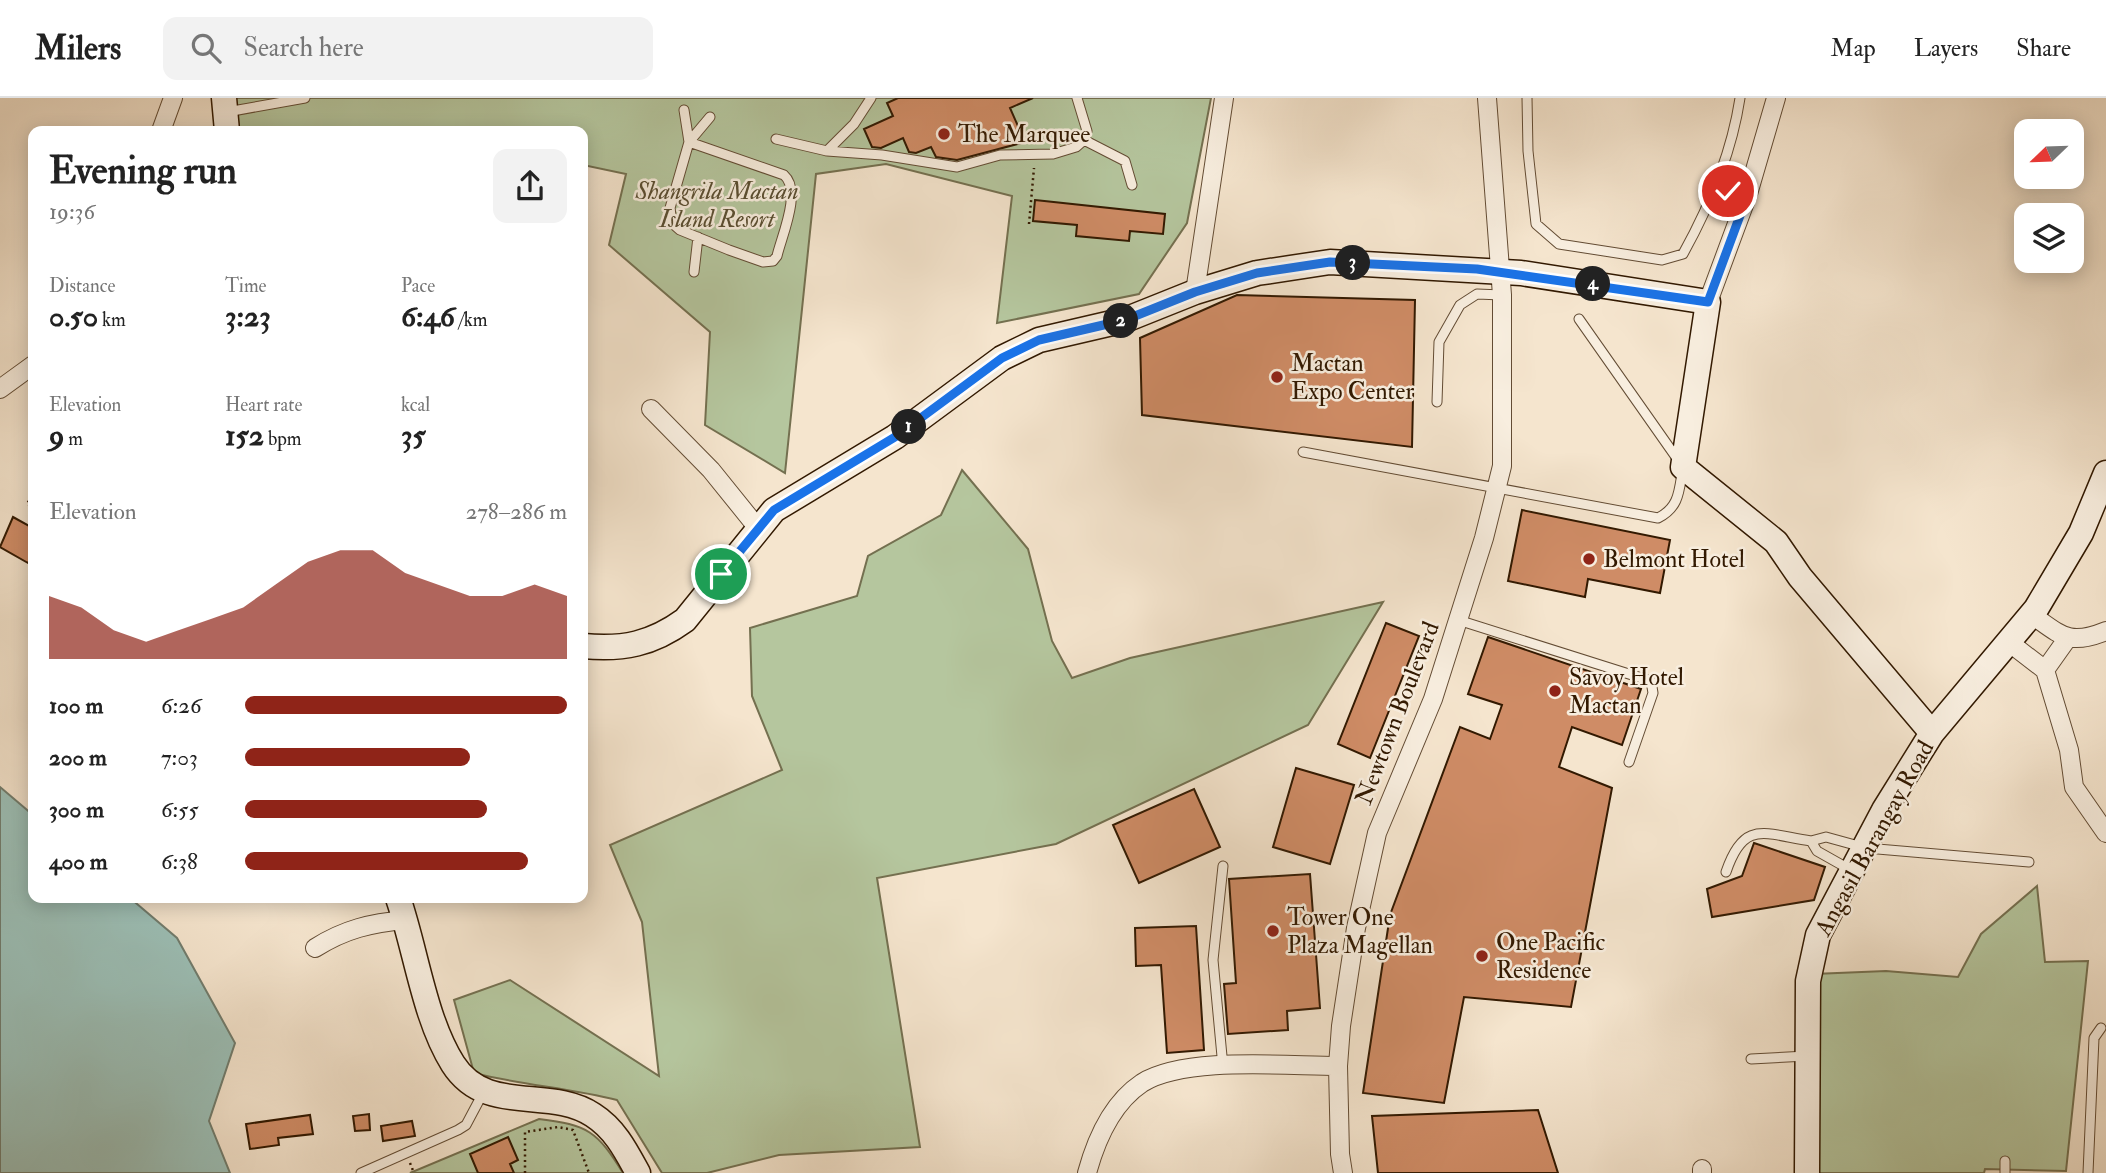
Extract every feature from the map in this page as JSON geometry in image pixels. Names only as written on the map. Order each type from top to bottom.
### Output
[{"type":"street","points":[[163,126],[173,98]]},
{"type":"street","points":[[1195,292],[1224,98]]},
{"type":"street","name":"Newtown Boulevard","points":[[1343,1173],[1340,1154],[1338,1066],[1356,928],[1377,833],[1433,699],[1502,466],[1501,283],[1491,186],[1487,98]]},
{"type":"street","points":[[1776,98],[1748,194],[1708,302],[1683,467],[1776,542],[1800,577],[1933,733]]},
{"type":"street","points":[[588,646],[613,649],[639,645],[668,633],[685,620],[757,527],[774,510],[895,437],[1002,358],[1039,340],[1125,320],[1195,292],[1257,273],[1330,262],[1501,283],[1708,302]]},
{"type":"street","points":[[0,388],[28,368]]},
{"type":"street","points":[[651,409],[711,470],[757,527]]},
{"type":"street","name":"Angasil Barangay Road","points":[[1808,1173],[1808,981],[1813,950],[1884,810],[1933,733],[2032,615],[2081,533],[2106,473]]},
{"type":"street","points":[[2032,615],[2067,639],[2091,637],[2106,631]]},
{"type":"street","points":[[2045,670],[2067,639]]},
{"type":"street","points":[[2010,643],[2045,670],[2069,750],[2074,787],[2106,833]]},
{"type":"street","points":[[315,948],[342,932],[402,909],[437,1031],[453,1065],[484,1092],[500,1097],[557,1102],[592,1114],[617,1137],[638,1173]]},
{"type":"street","points":[[1087,1173],[1093,1150],[1111,1115],[1142,1084],[1185,1067],[1338,1066]]},
{"type":"lane","points":[[225,114],[305,98]]},
{"type":"lane","points":[[827,151],[854,124],[871,98]]},
{"type":"lane","points":[[776,139],[827,151],[882,155],[949,167],[1007,154],[1063,152],[1084,140],[1087,125],[1077,98]]},
{"type":"lane","points":[[1527,98],[1528,151],[1536,225],[1559,244],[1662,260],[1683,254],[1714,187],[1740,98]]},
{"type":"lane","points":[[684,110],[689,142],[669,214],[676,227],[763,262],[774,261],[792,189],[784,175],[689,142]]},
{"type":"lane","points":[[689,142],[710,117]]},
{"type":"lane","points":[[1084,140],[1125,161],[1132,184]]},
{"type":"lane","points":[[1714,187],[1748,194]]},
{"type":"lane","points":[[694,271],[698,237]]},
{"type":"lane","points":[[1437,402],[1439,342],[1460,304],[1501,283]]},
{"type":"lane","points":[[1303,452],[1658,518],[1671,512],[1677,502],[1683,467],[1579,319]]},
{"type":"lane","points":[[1458,620],[1651,681],[1653,693],[1629,762]]},
{"type":"lane","points":[[1726,872],[1733,852],[1747,835],[1811,841],[1826,837],[1866,848],[2029,862]]},
{"type":"lane","points":[[1811,841],[1817,851],[1854,871]]},
{"type":"lane","points":[[1223,866],[1213,960],[1223,1067]]},
{"type":"lane","points":[[2088,1173],[2093,1049],[2094,1038],[2101,1028]]},
{"type":"lane","points":[[1751,1059],[1809,1056]]},
{"type":"lane","points":[[361,1173],[466,1125],[484,1092]]},
{"type":"lane","points":[[2005,1161],[2005,1173]]},
{"type":"path","points":[[1030,224],[1035,154]]},
{"type":"path","points":[[524,1173],[525,1132],[558,1127],[573,1130],[589,1173]]},
{"type":"green space","name":"Shangrila Mactan Island Resort","points":[[236,98],[1211,98],[1187,223],[1139,294],[997,323],[1012,196],[886,164],[816,174],[785,473],[705,425],[710,332],[609,245],[626,174],[588,166],[588,126],[239,126]]},
{"type":"green space","points":[[962,470],[1028,549],[1052,641],[1072,678],[1130,658],[1383,602],[1308,725],[1056,844],[877,878],[920,1147],[779,1155],[707,1173],[662,1173],[617,1100],[474,1073],[454,1000],[510,980],[659,1076],[642,922],[610,845],[782,770],[752,696],[750,628],[857,596],[868,556],[941,515]]},
{"type":"green space","points":[[2037,886],[2045,962],[2088,961],[2066,1171],[1985,1169],[1984,1173],[1816,1173],[1814,974],[1886,971],[1958,977],[1981,934]]},
{"type":"green space","points":[[539,1119],[569,1124],[590,1133],[606,1148],[623,1173],[410,1173]]},
{"type":"water","points":[[0,787],[28,811],[28,903],[136,903],[177,938],[235,1043],[209,1121],[230,1173],[0,1173]]},
{"type":"building","name":"The Marquee","points":[[898,98],[1033,98],[1010,108],[1025,142],[957,160],[936,157],[931,147],[916,153],[909,152],[903,138],[881,148],[872,147],[864,129],[893,116],[887,103]]},
{"type":"building","points":[[1035,200],[1165,214],[1163,234],[1130,231],[1129,241],[1076,236],[1077,225],[1033,221]]},
{"type":"building","name":"Mactan Expo Center","points":[[1237,295],[1415,300],[1412,447],[1142,415],[1140,338]]},
{"type":"building","name":"Belmont Hotel","points":[[1522,510],[1670,540],[1660,593],[1588,579],[1585,597],[1508,581]]},
{"type":"building","points":[[13,517],[28,525],[28,563],[0,547]]},
{"type":"building","points":[[1386,623],[1419,636],[1370,758],[1338,744]]},
{"type":"building","name":"One Pacific Residence","points":[[1488,637],[1641,689],[1622,745],[1572,727],[1559,767],[1612,788],[1571,1007],[1464,997],[1444,1103],[1363,1093],[1390,915],[1460,727],[1490,739],[1502,705],[1468,694]]},
{"type":"building","points":[[1296,768],[1354,785],[1330,864],[1273,847]]},
{"type":"building","points":[[1194,789],[1220,847],[1139,883],[1113,825]]},
{"type":"building","points":[[1754,843],[1825,867],[1814,900],[1712,917],[1707,889],[1742,876]]},
{"type":"building","name":"Tower One Plaza Magellan","points":[[1310,874],[1320,1008],[1287,1011],[1288,1030],[1228,1034],[1224,984],[1236,983],[1229,879]]},
{"type":"building","points":[[1196,926],[1204,1050],[1167,1053],[1161,965],[1136,966],[1135,928]]},
{"type":"building","points":[[1538,1110],[1558,1173],[1378,1173],[1372,1116]]},
{"type":"building","points":[[369,1114],[370,1130],[355,1131],[353,1116]]},
{"type":"building","points":[[310,1115],[313,1134],[278,1138],[279,1145],[250,1149],[246,1124]]},
{"type":"building","points":[[412,1121],[415,1136],[383,1141],[381,1126]]},
{"type":"building","points":[[508,1137],[518,1160],[510,1164],[514,1173],[478,1173],[470,1154]]},
{"type":"place","name":"The Marquee","points":[[944,134]]},
{"type":"place","name":"Mactan Expo Center","points":[[1277,377]]},
{"type":"place","name":"Belmont Hotel","points":[[1589,559]]},
{"type":"place","name":"Savoy Hotel Mactan","points":[[1555,691]]},
{"type":"place","name":"Tower One Plaza Magellan","points":[[1273,931]]},
{"type":"place","name":"One Pacific Residence","points":[[1482,956]]},
{"type":"route","points":[[721,574],[757,527],[774,510],[895,437],[1002,358],[1039,340],[1125,320],[1195,292],[1257,273],[1330,262],[1521,273],[1708,302],[1748,194],[1728,191]]}]
